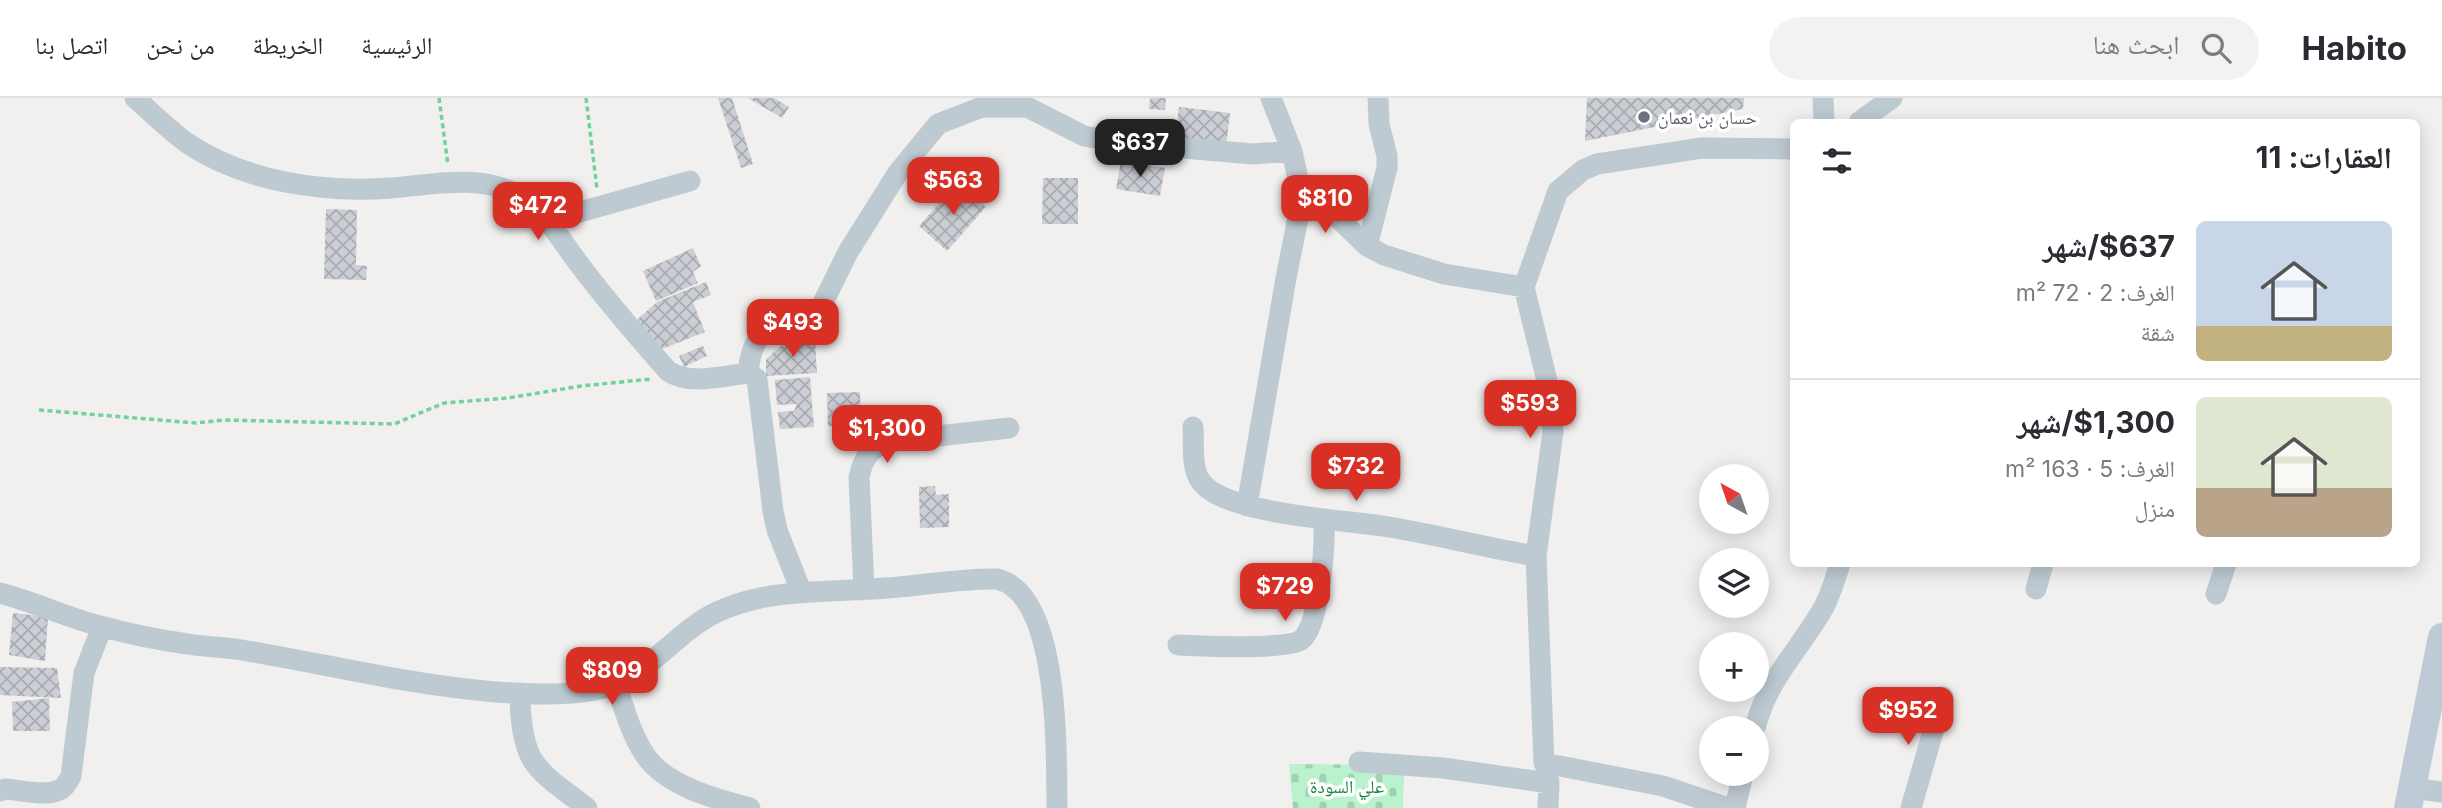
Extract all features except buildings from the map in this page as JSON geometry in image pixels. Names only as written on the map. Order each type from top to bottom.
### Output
[{"type":"street","points":[[135,98],[186,142],[211,157],[294,185],[386,188],[450,183],[503,188],[533,206],[548,221],[579,264],[668,371],[690,379],[748,373],[757,379],[773,511],[777,530],[801,591]]},
{"type":"street","points":[[1247,506],[1302,198],[1292,151],[1271,98]]},
{"type":"street","points":[[1367,246],[1387,168],[1387,156],[1379,124],[1378,98]]},
{"type":"street","points":[[1823,98],[1824,119]]},
{"type":"street","points":[[1863,119],[1892,98]]},
{"type":"street","points":[[748,373],[750,353],[764,331],[814,311],[821,305],[848,251],[897,174],[938,124],[982,107],[1027,107],[1084,135],[1125,143],[1253,154],[1292,151]]},
{"type":"street","points":[[1548,808],[1536,556],[1553,432],[1549,389],[1524,288],[1558,191],[1583,170],[1597,164],[1702,148],[1790,149]]},
{"type":"street","points":[[548,221],[690,181]]},
{"type":"street","points":[[1302,198],[1337,217],[1367,246],[1384,255],[1444,274],[1524,288]]},
{"type":"street","points":[[864,590],[859,477],[862,462],[869,452],[884,442],[1009,428]]},
{"type":"street","points":[[1193,428],[1196,470],[1200,481],[1212,491],[1247,506],[1324,521],[1385,526],[1536,556]]},
{"type":"street","points":[[1178,645],[1229,648],[1290,644],[1301,640],[1309,626],[1321,578],[1325,549],[1324,521]]},
{"type":"street","points":[[1758,716],[1771,685],[1825,604],[1839,567]]},
{"type":"street","points":[[2036,589],[2042,567]]},
{"type":"street","points":[[2216,594],[2225,567]]},
{"type":"street","points":[[0,593],[102,627],[188,644],[234,649],[454,689],[520,694],[596,690],[616,684],[649,664],[695,625],[715,613],[745,601],[801,591],[864,590],[984,579],[1006,582],[1021,595],[1040,628],[1048,659],[1056,753],[1057,808]]},
{"type":"street","points":[[0,791],[59,791],[71,776],[84,673],[102,627]]},
{"type":"street","points":[[2441,651],[2410,798],[2442,792]]},
{"type":"street","points":[[616,684],[636,738],[646,756],[659,769],[676,781],[724,802],[750,808]]},
{"type":"street","points":[[520,694],[526,742],[532,760],[587,808]]},
{"type":"street","points":[[1911,808],[1943,697]]},
{"type":"street","points":[[1359,762],[1547,773],[1663,786],[1703,803],[1728,808]]},
{"type":"street","points":[[1735,808],[1740,786]]},
{"type":"path","points":[[439,98],[450,183]]},
{"type":"path","points":[[586,98],[600,206]]},
{"type":"path","points":[[39,410],[196,423],[224,420],[394,424],[444,403],[508,398],[674,375]]},
{"type":"green space","name":"علي السودة","points":[[1289,764],[1404,765],[1403,808],[1293,808]]},
{"type":"place","name":"حسان بن نعمان","points":[[1644,117]]}]
